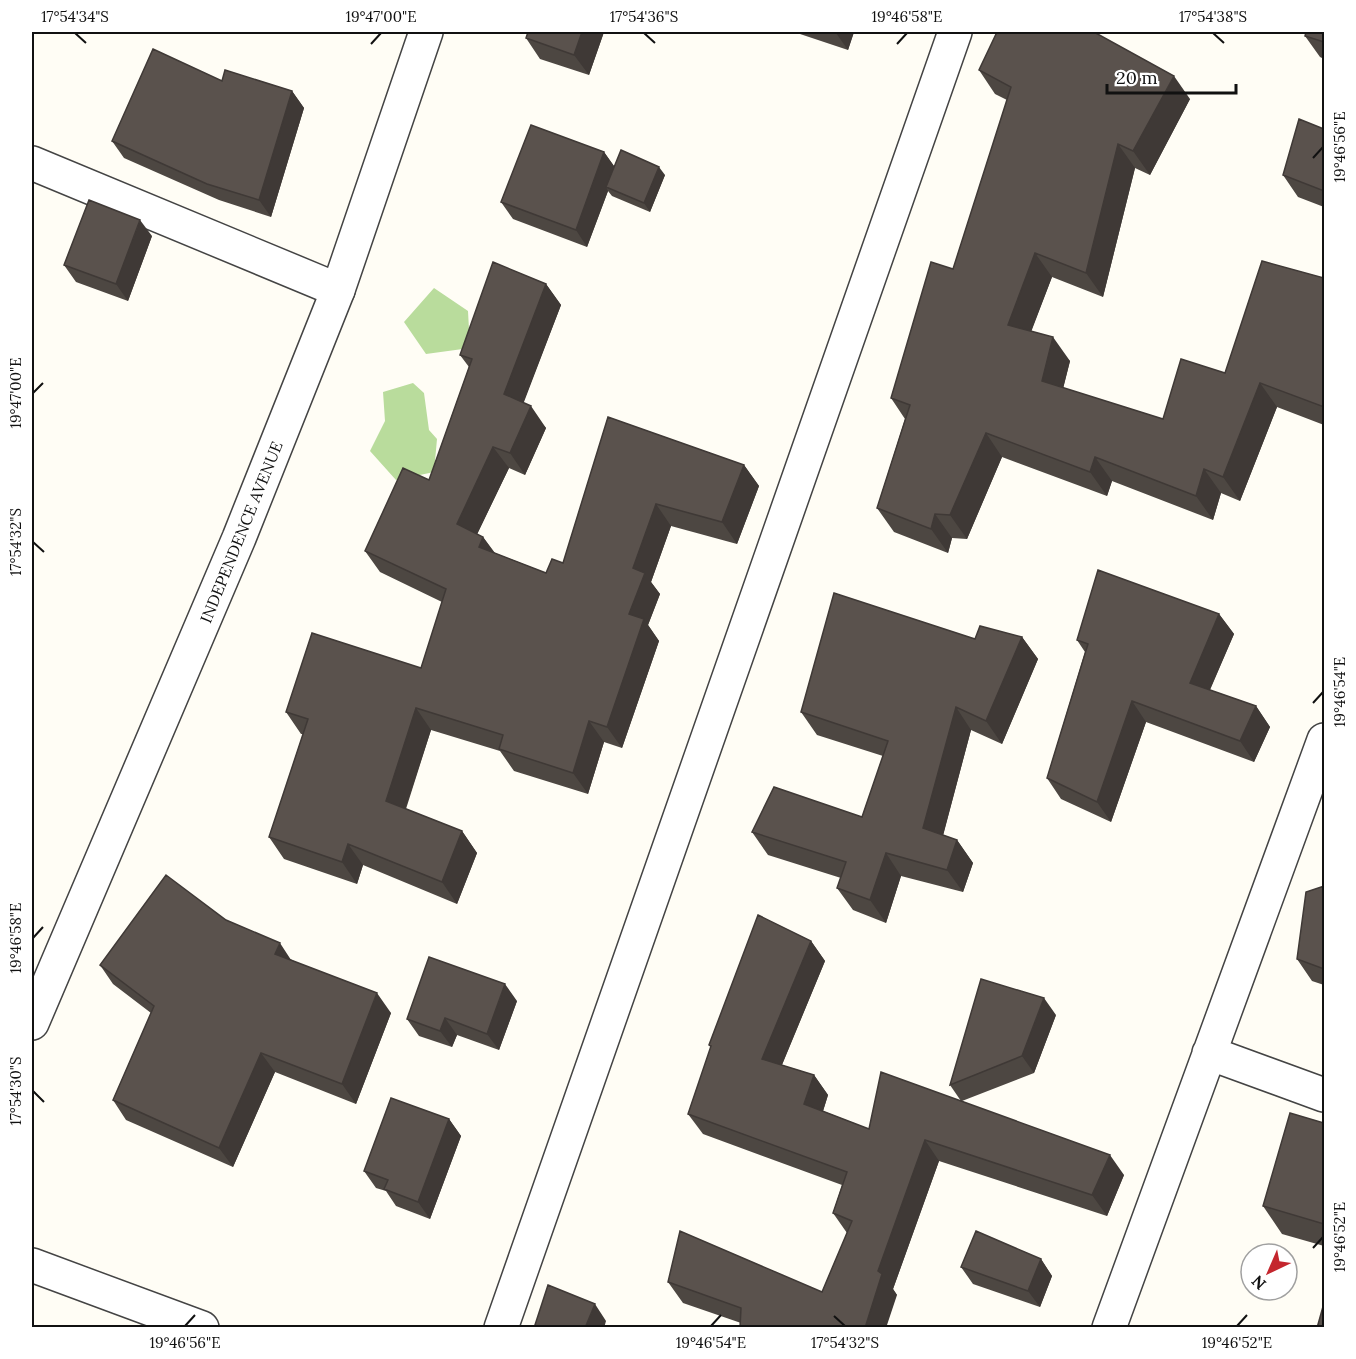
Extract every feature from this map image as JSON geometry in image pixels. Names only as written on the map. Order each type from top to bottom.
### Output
[{"type":"street","name":"INDEPENDENCE AVENUE","points":[[32,1023],[239,538],[338,290],[426,32]]},
{"type":"street","points":[[501,1328],[955,32]]},
{"type":"street","points":[[32,163],[338,290]]},
{"type":"street","points":[[1109,1328],[1324,740]]},
{"type":"street","points":[[1209,1053],[1324,1095]]},
{"type":"street","points":[[32,1265],[202,1328]]},
{"type":"green space","points":[[434,288],[468,311],[470,348],[426,354],[404,322]]},
{"type":"green space","points":[[413,383],[424,393],[429,430],[437,439],[434,472],[396,480],[370,451],[385,421],[383,392]]},
{"type":"building","points":[[528,32],[582,32],[574,55],[526,38]]},
{"type":"building","points":[[997,32],[1094,32],[1174,76],[1133,151],[1118,144],[1086,273],[1035,253],[1008,325],[1053,337],[1042,381],[1163,419],[1181,359],[1225,373],[1262,261],[1324,278],[1324,407],[1260,383],[1223,477],[1204,469],[1196,496],[1095,457],[1090,472],[986,433],[950,515],[935,514],[931,529],[877,508],[910,405],[891,398],[931,262],[953,269],[1011,87],[979,70]]},
{"type":"building","points":[[1306,32],[1324,32],[1324,42],[1305,36]]},
{"type":"building","points":[[153,49],[222,81],[225,70],[292,91],[259,200],[207,184],[112,141]]},
{"type":"building","points":[[1299,119],[1324,129],[1324,191],[1283,175]]},
{"type":"building","points":[[531,125],[604,152],[576,230],[501,202]]},
{"type":"building","points":[[621,150],[659,167],[644,203],[606,187]]},
{"type":"building","points":[[89,200],[140,220],[116,284],[64,265]]},
{"type":"building","points":[[493,262],[546,284],[504,394],[531,406],[510,453],[493,447],[457,524],[483,537],[479,547],[546,573],[552,559],[563,563],[608,417],[744,465],[722,522],[656,504],[633,568],[645,573],[629,614],[644,619],[607,727],[589,721],[573,773],[499,749],[503,735],[416,708],[386,801],[462,831],[442,882],[348,844],[342,862],[269,837],[308,719],[286,712],[312,633],[421,668],[446,589],[365,551],[403,468],[429,480],[472,359],[460,355]]},
{"type":"building","points":[[1098,570],[1219,614],[1190,683],[1256,706],[1240,741],[1132,701],[1097,802],[1047,778],[1088,644],[1077,640]]},
{"type":"building","points":[[834,593],[975,639],[980,626],[1022,637],[986,721],[956,707],[923,828],[957,840],[947,870],[886,853],[870,900],[837,888],[846,862],[752,832],[774,787],[862,817],[888,741],[801,712]]},
{"type":"building","points":[[166,875],[226,920],[280,943],[275,954],[377,993],[342,1084],[261,1053],[219,1148],[113,1100],[154,1006],[100,965]]},
{"type":"building","points":[[1324,886],[1324,969],[1297,959],[1306,892]]},
{"type":"building","points":[[758,915],[811,941],[762,1059],[814,1075],[804,1104],[869,1129],[881,1072],[1110,1155],[1092,1195],[925,1140],[878,1271],[882,1274],[865,1328],[740,1328],[741,1308],[668,1282],[680,1231],[822,1292],[852,1221],[833,1213],[847,1172],[688,1114],[711,1046],[709,1045]]},
{"type":"building","points":[[429,957],[505,984],[487,1034],[445,1018],[440,1031],[407,1019]]},
{"type":"building","points":[[981,979],[1044,998],[1022,1056],[950,1085]]},
{"type":"building","points":[[391,1098],[449,1119],[418,1202],[384,1189],[388,1180],[364,1171]]},
{"type":"building","points":[[1290,1113],[1324,1123],[1324,1224],[1263,1206]]},
{"type":"building","points":[[976,1231],[1041,1259],[1028,1291],[961,1267]]},
{"type":"building","points":[[548,1285],[595,1304],[585,1328],[534,1328]]},
{"type":"building","points":[[1324,1303],[1324,1328],[1317,1328]]}]
